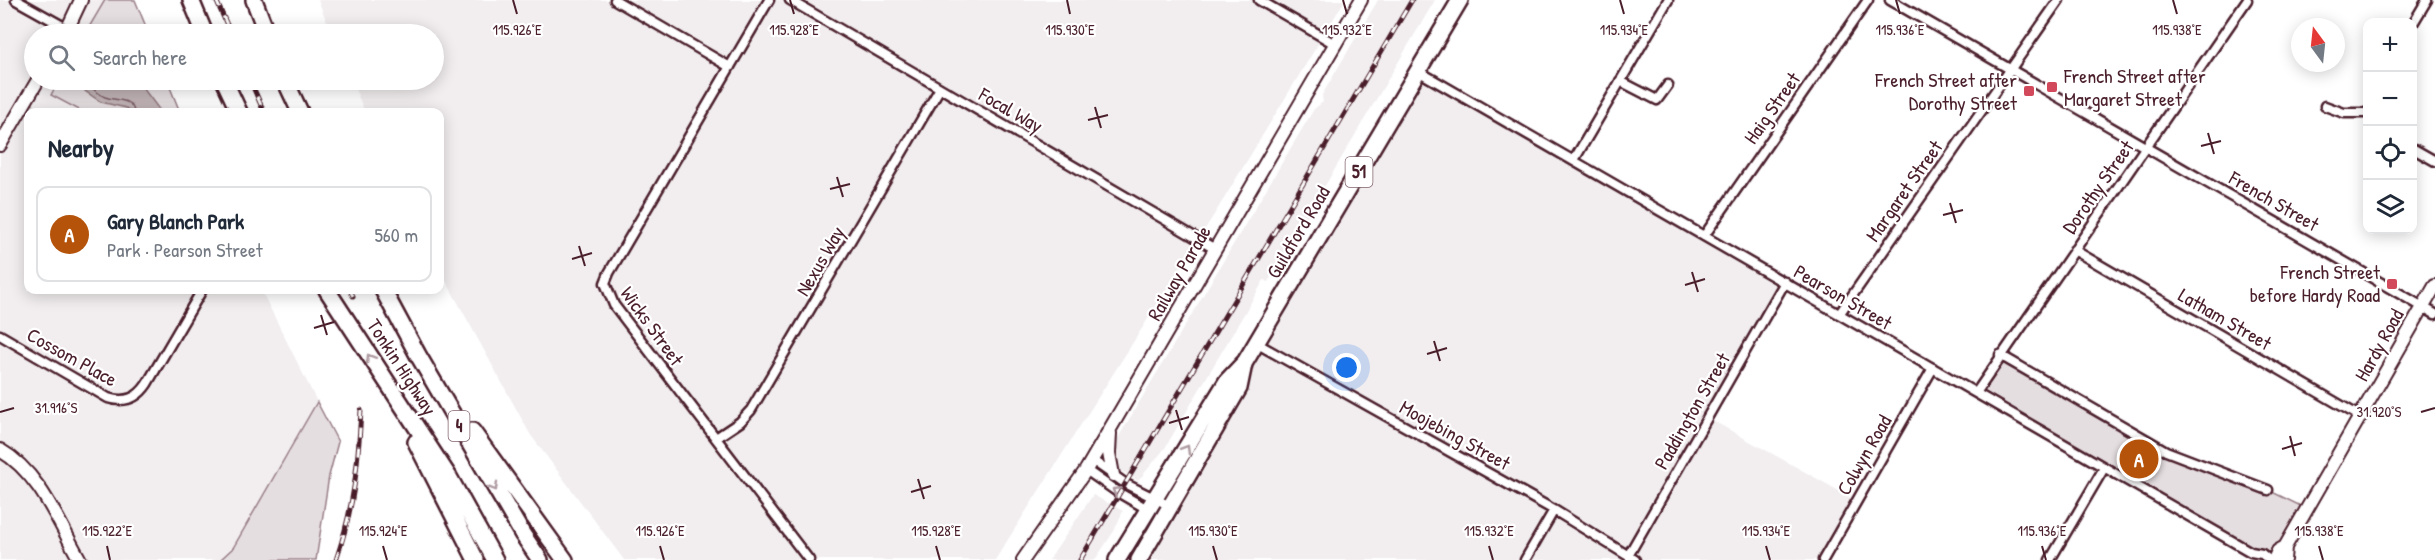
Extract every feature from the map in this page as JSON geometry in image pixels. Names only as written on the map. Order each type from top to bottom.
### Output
[{"type":"highway","points":[[191,0],[201,24]]},
{"type":"highway","points":[[254,0],[263,24]]},
{"type":"highway","name":"Guildford Road","points":[[1117,560],[1227,381],[1245,362],[1460,0]]},
{"type":"highway","points":[[229,90],[237,108]]},
{"type":"highway","points":[[290,90],[298,108]]},
{"type":"highway","name":"Tonkin Highway","points":[[330,294],[449,477],[495,560]]},
{"type":"highway","name":"Tonkin Highway","points":[[385,294],[418,355],[523,535],[540,560]]},
{"type":"highway","points":[[418,355],[565,560]]},
{"type":"highway","name":"Guildford Road","points":[[1139,560],[1239,388],[1245,362]]},
{"type":"highway","points":[[385,381],[476,560]]},
{"type":"street","points":[[16,0],[54,24]]},
{"type":"street","points":[[70,24],[81,0]]},
{"type":"street","points":[[615,0],[730,67]]},
{"type":"street","name":"Wicks Street","points":[[770,0],[605,283],[614,305],[809,560]]},
{"type":"street","name":"Focal Way","points":[[790,0],[1215,249]]},
{"type":"street","points":[[1259,0],[1335,44]]},
{"type":"street","name":"Railway Parade","points":[[1023,560],[1089,465],[1361,0]]},
{"type":"street","points":[[1574,160],[1668,0]]},
{"type":"street","name":"Haig Street","points":[[1704,236],[1868,0]]},
{"type":"street","name":"French Street","points":[[1890,0],[2423,307]]},
{"type":"street","name":"Margaret Street","points":[[1840,313],[2059,0]]},
{"type":"street","name":"Dorothy Street","points":[[1976,393],[2247,0]]},
{"type":"street","points":[[2416,18],[2427,0]]},
{"type":"street","name":"Pearson Street","points":[[1418,71],[1840,313],[2253,556],[2262,554],[2269,560]]},
{"type":"street","points":[[1620,81],[1657,100],[1668,85]]},
{"type":"street","name":"Nexus Way","points":[[716,438],[740,422],[752,410],[940,88]]},
{"type":"street","points":[[0,145],[32,90]]},
{"type":"street","points":[[2325,106],[2344,113],[2363,112]]},
{"type":"street","points":[[2417,151],[2435,161]]},
{"type":"street","name":"Latham Street","points":[[2074,249],[2361,417]]},
{"type":"street","name":"Paddington Street","points":[[1631,558],[1785,282]]},
{"type":"street","name":"Hardy Road","points":[[2274,560],[2278,551],[2285,554],[2435,286]]},
{"type":"street","name":"Cossom Place","points":[[0,335],[108,398],[118,401],[130,400],[147,384],[200,294]]},
{"type":"street","points":[[2423,307],[2435,314]]},
{"type":"street","name":"Moojebing Street","points":[[1256,343],[1554,510],[1631,558]]},
{"type":"street","points":[[2000,356],[2166,451],[2268,490]]},
{"type":"street","name":"Colwyn Road","points":[[1823,560],[1933,368]]},
{"type":"street","points":[[1110,429],[1109,453],[1113,476]]},
{"type":"street","points":[[0,450],[22,466],[33,479],[80,560]]},
{"type":"street","points":[[1089,465],[1116,491],[1168,512]]},
{"type":"street","points":[[1089,465],[1113,476],[1152,504],[1168,512]]},
{"type":"street","points":[[2050,560],[2104,468]]},
{"type":"street","points":[[1526,560],[1554,510]]},
{"type":"shaded area","points":[[0,0],[105,0],[91,24],[24,24],[24,90],[54,90],[51,95],[75,108],[24,108],[24,294],[263,294],[317,402],[233,548],[241,560],[0,560]]},
{"type":"shaded area","points":[[105,0],[135,0],[145,24],[91,24]]},
{"type":"shaded area","points":[[318,0],[1345,0],[1217,210],[995,560],[624,560],[530,434],[444,277],[444,108],[363,108],[355,90],[444,90],[444,24],[328,24]]},
{"type":"shaded area","points":[[1378,0],[1435,0],[1268,282],[1264,280],[1165,448],[1138,481],[1119,470],[1115,465],[1115,443],[1314,109],[1323,102],[1322,95]]},
{"type":"shaded area","points":[[1418,71],[1785,282],[1708,418],[1857,501],[1823,560],[1139,560],[1245,362]]},
{"type":"shaded area","points":[[54,90],[171,90],[178,108],[75,108],[51,95]]},
{"type":"shaded area","points":[[2000,355],[2166,451],[2268,490],[2307,509],[2269,560],[1976,393]]},
{"type":"shaded area","points":[[317,402],[338,442],[329,476],[316,560],[220,560],[233,548]]},
{"type":"shaded area","points":[[1093,495],[1123,511],[1114,531],[1095,560],[1049,560]]},
{"type":"water","points":[[144,90],[158,108],[126,108],[101,102],[85,91]]},
{"type":"railway","points":[[216,0],[227,24]]},
{"type":"railway","points":[[1080,560],[1412,0]]},
{"type":"railway","points":[[254,90],[262,108]]},
{"type":"railway","points":[[336,560],[354,486],[361,410]]},
{"type":"place","name":"French Street after Margaret Street","points":[[2052,87]]},
{"type":"place","name":"French Street after Dorothy Street","points":[[2029,91]]},
{"type":"place","name":"French Street before Hardy Road","points":[[2392,284]]},
{"type":"place","name":"Gary Blanch Park","points":[[2139,459]]}]
